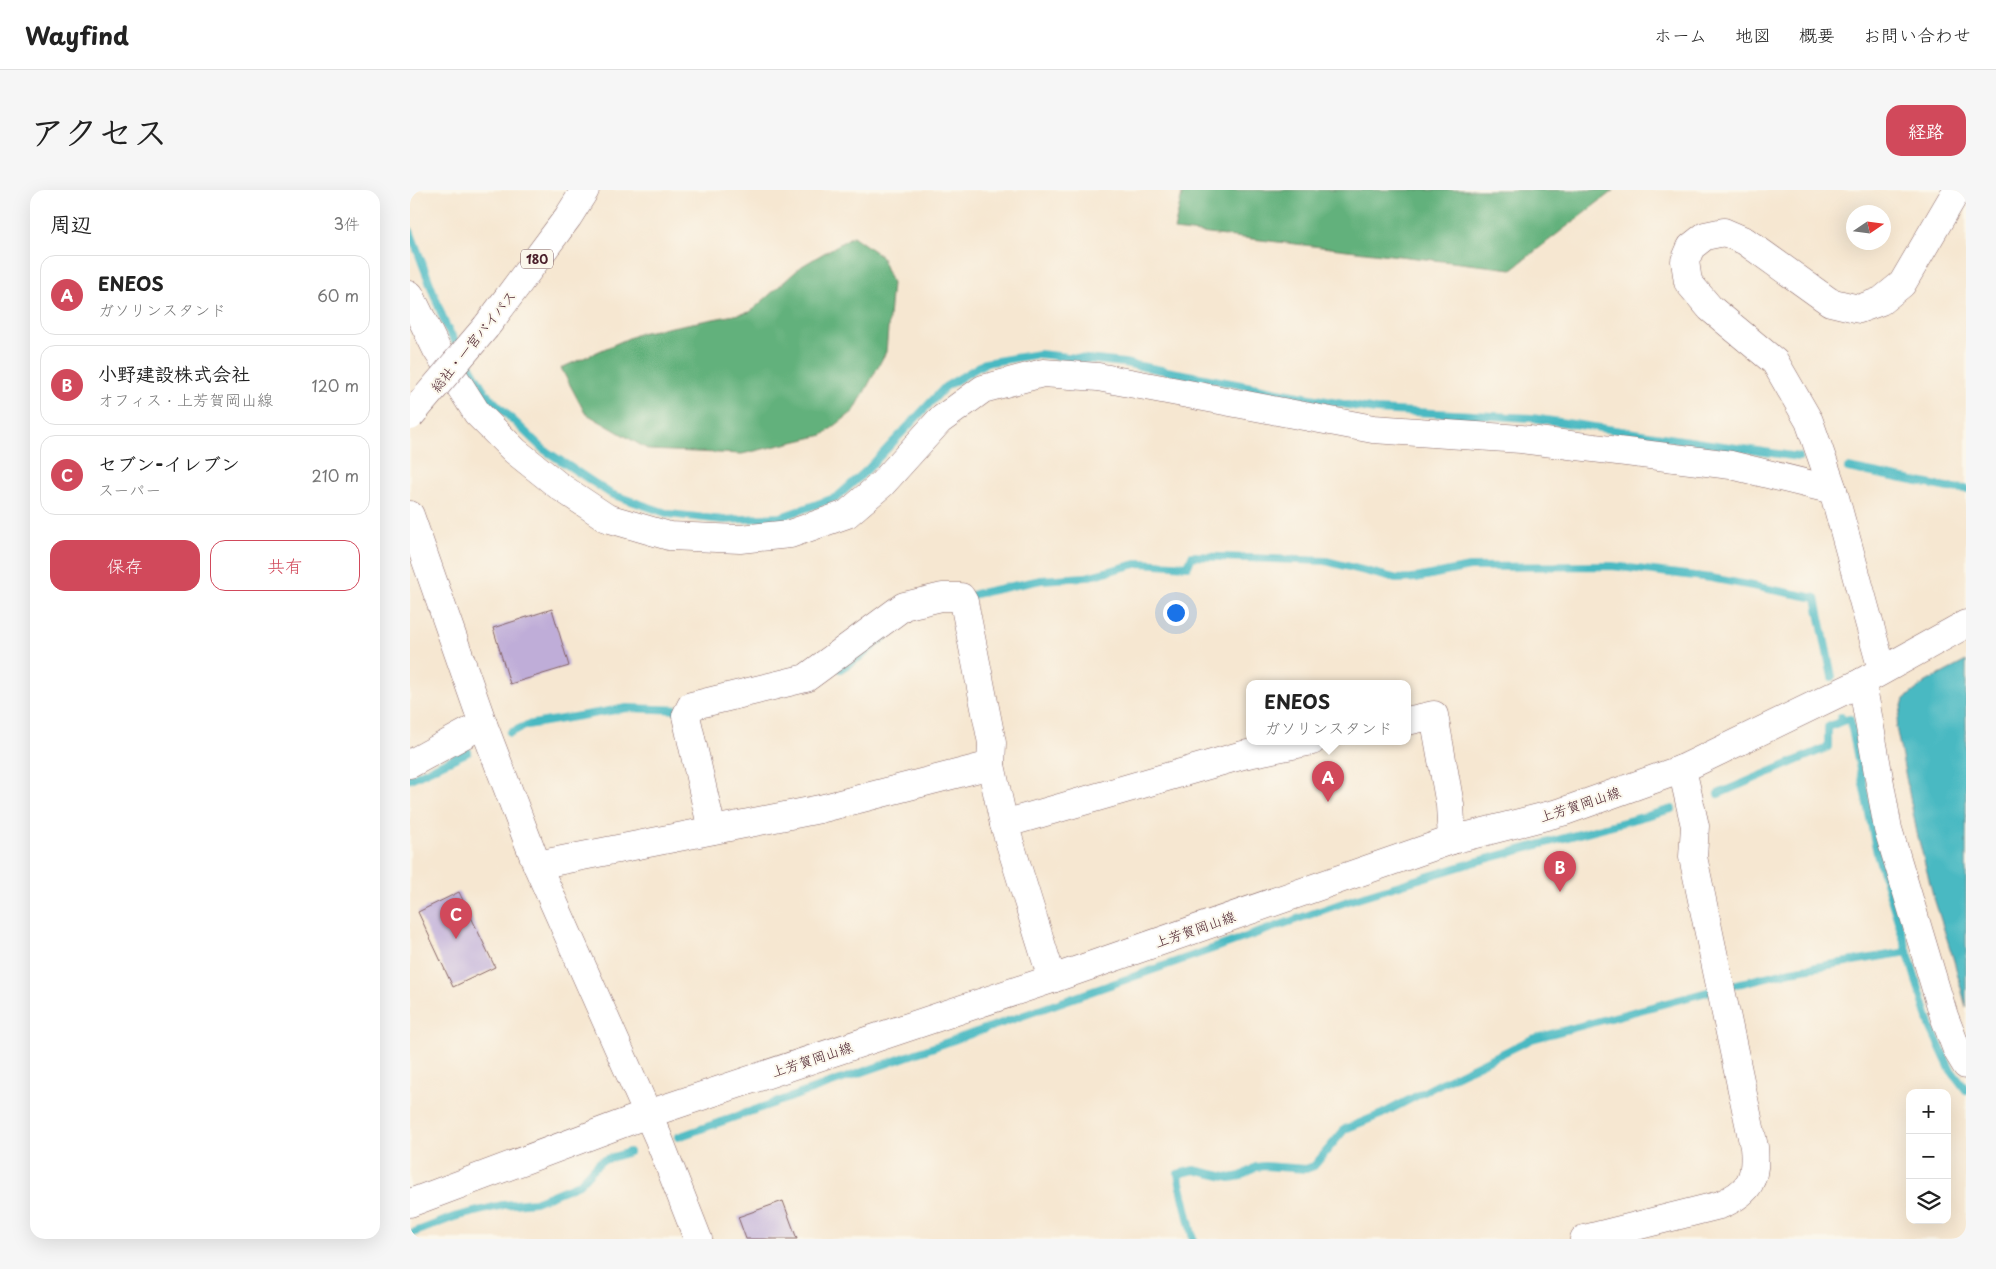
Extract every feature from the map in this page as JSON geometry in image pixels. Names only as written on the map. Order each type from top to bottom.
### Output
[{"type":"main road","name":"総社・一宮バイパス","points":[[410,416],[486,327],[568,217],[585,190]]},
{"type":"main road","points":[[1957,190],[1902,284],[1881,301],[1859,309],[1830,302],[1745,241],[1724,232],[1705,236],[1692,247],[1685,261],[1688,282],[1710,308],[1775,362],[1809,421],[1833,490],[1872,676],[1888,829],[1944,1016],[1966,1064]]},
{"type":"main road","points":[[410,295],[437,350],[478,413],[514,450],[559,486],[607,518],[669,536],[740,539],[790,534],[847,514],[882,484],[939,422],[983,389],[1043,373],[1098,377],[1373,429],[1521,439],[1731,465],[1833,490]]},
{"type":"main road","points":[[410,515],[483,724],[538,865],[648,1114],[698,1239]]},
{"type":"main road","points":[[712,830],[689,711],[806,678],[904,606],[942,597],[962,600],[992,743],[991,765],[1004,824],[1052,980]]},
{"type":"main road","name":"上芳賀岡山線","points":[[410,1203],[648,1114],[1052,980],[1452,840],[1562,812],[1682,769],[1872,676],[1966,624]]},
{"type":"main road","points":[[1411,720],[1434,715],[1450,805],[1452,840]]},
{"type":"main road","points":[[410,764],[483,724]]},
{"type":"main road","points":[[1004,824],[1243,755],[1292,745]]},
{"type":"main road","points":[[538,865],[820,808],[991,765]]},
{"type":"main road","points":[[1584,1239],[1720,1205],[1735,1198],[1747,1189],[1753,1177],[1755,1162],[1754,1146],[1693,857],[1695,826],[1682,769]]},
{"type":"green space","points":[[1183,190],[1614,190],[1512,269],[1174,230]]},
{"type":"green space","points":[[853,236],[881,256],[892,283],[886,352],[854,411],[823,435],[742,454],[649,450],[585,413],[561,368],[640,333],[750,312],[802,266]]},
{"type":"water","points":[[1966,661],[1966,1007],[1917,833],[1896,727],[1904,699],[1926,682]]},
{"type":"building","points":[[552,609],[569,666],[510,684],[493,628]]},
{"type":"building","points":[[459,892],[495,967],[453,987],[418,912]]},
{"type":"building","points":[[783,1201],[797,1239],[746,1239],[738,1217]]},
{"type":"waterway","points":[[410,231],[446,326],[460,349]]},
{"type":"waterway","points":[[466,359],[486,394],[543,449],[611,494],[669,514],[724,520],[781,517],[837,497],[867,470],[945,387],[985,363],[1039,354],[1124,363],[1375,410],[1532,418],[1799,457]]},
{"type":"waterway","points":[[1848,468],[1948,488],[1966,489]]},
{"type":"waterway","points":[[968,598],[975,594],[1041,580],[1086,577],[1140,563],[1188,566],[1192,556],[1326,561],[1397,579],[1416,578],[1469,567],[1612,566],[1711,578],[1816,598],[1832,677]]},
{"type":"waterway","points":[[840,669],[863,655],[885,636]]},
{"type":"waterway","points":[[510,733],[527,725],[627,708],[684,710]]},
{"type":"waterway","points":[[1841,717],[1842,721],[1850,719],[1877,853],[1931,1028],[1950,1069],[1966,1090]]},
{"type":"waterway","points":[[1718,794],[1828,747],[1828,727],[1842,721]]},
{"type":"waterway","points":[[410,779],[468,752]]},
{"type":"waterway","points":[[678,1137],[1357,898],[1475,862],[1672,809]]},
{"type":"waterway","points":[[1729,986],[1791,971],[1908,952]]},
{"type":"waterway","points":[[1193,1239],[1178,1174],[1194,1170],[1230,1178],[1241,1176],[1256,1167],[1306,1169],[1314,1166],[1345,1129],[1382,1114],[1532,1039],[1711,991]]},
{"type":"waterway","points":[[410,1234],[454,1217],[503,1205],[535,1202],[579,1184],[601,1161],[629,1152]]},
{"type":"place","name":"ENEOS","points":[[1328,802]]},
{"type":"place","name":"小野建設株式会社","points":[[1560,892]]},
{"type":"place","name":"セブン-イレブン","points":[[456,939]]}]
